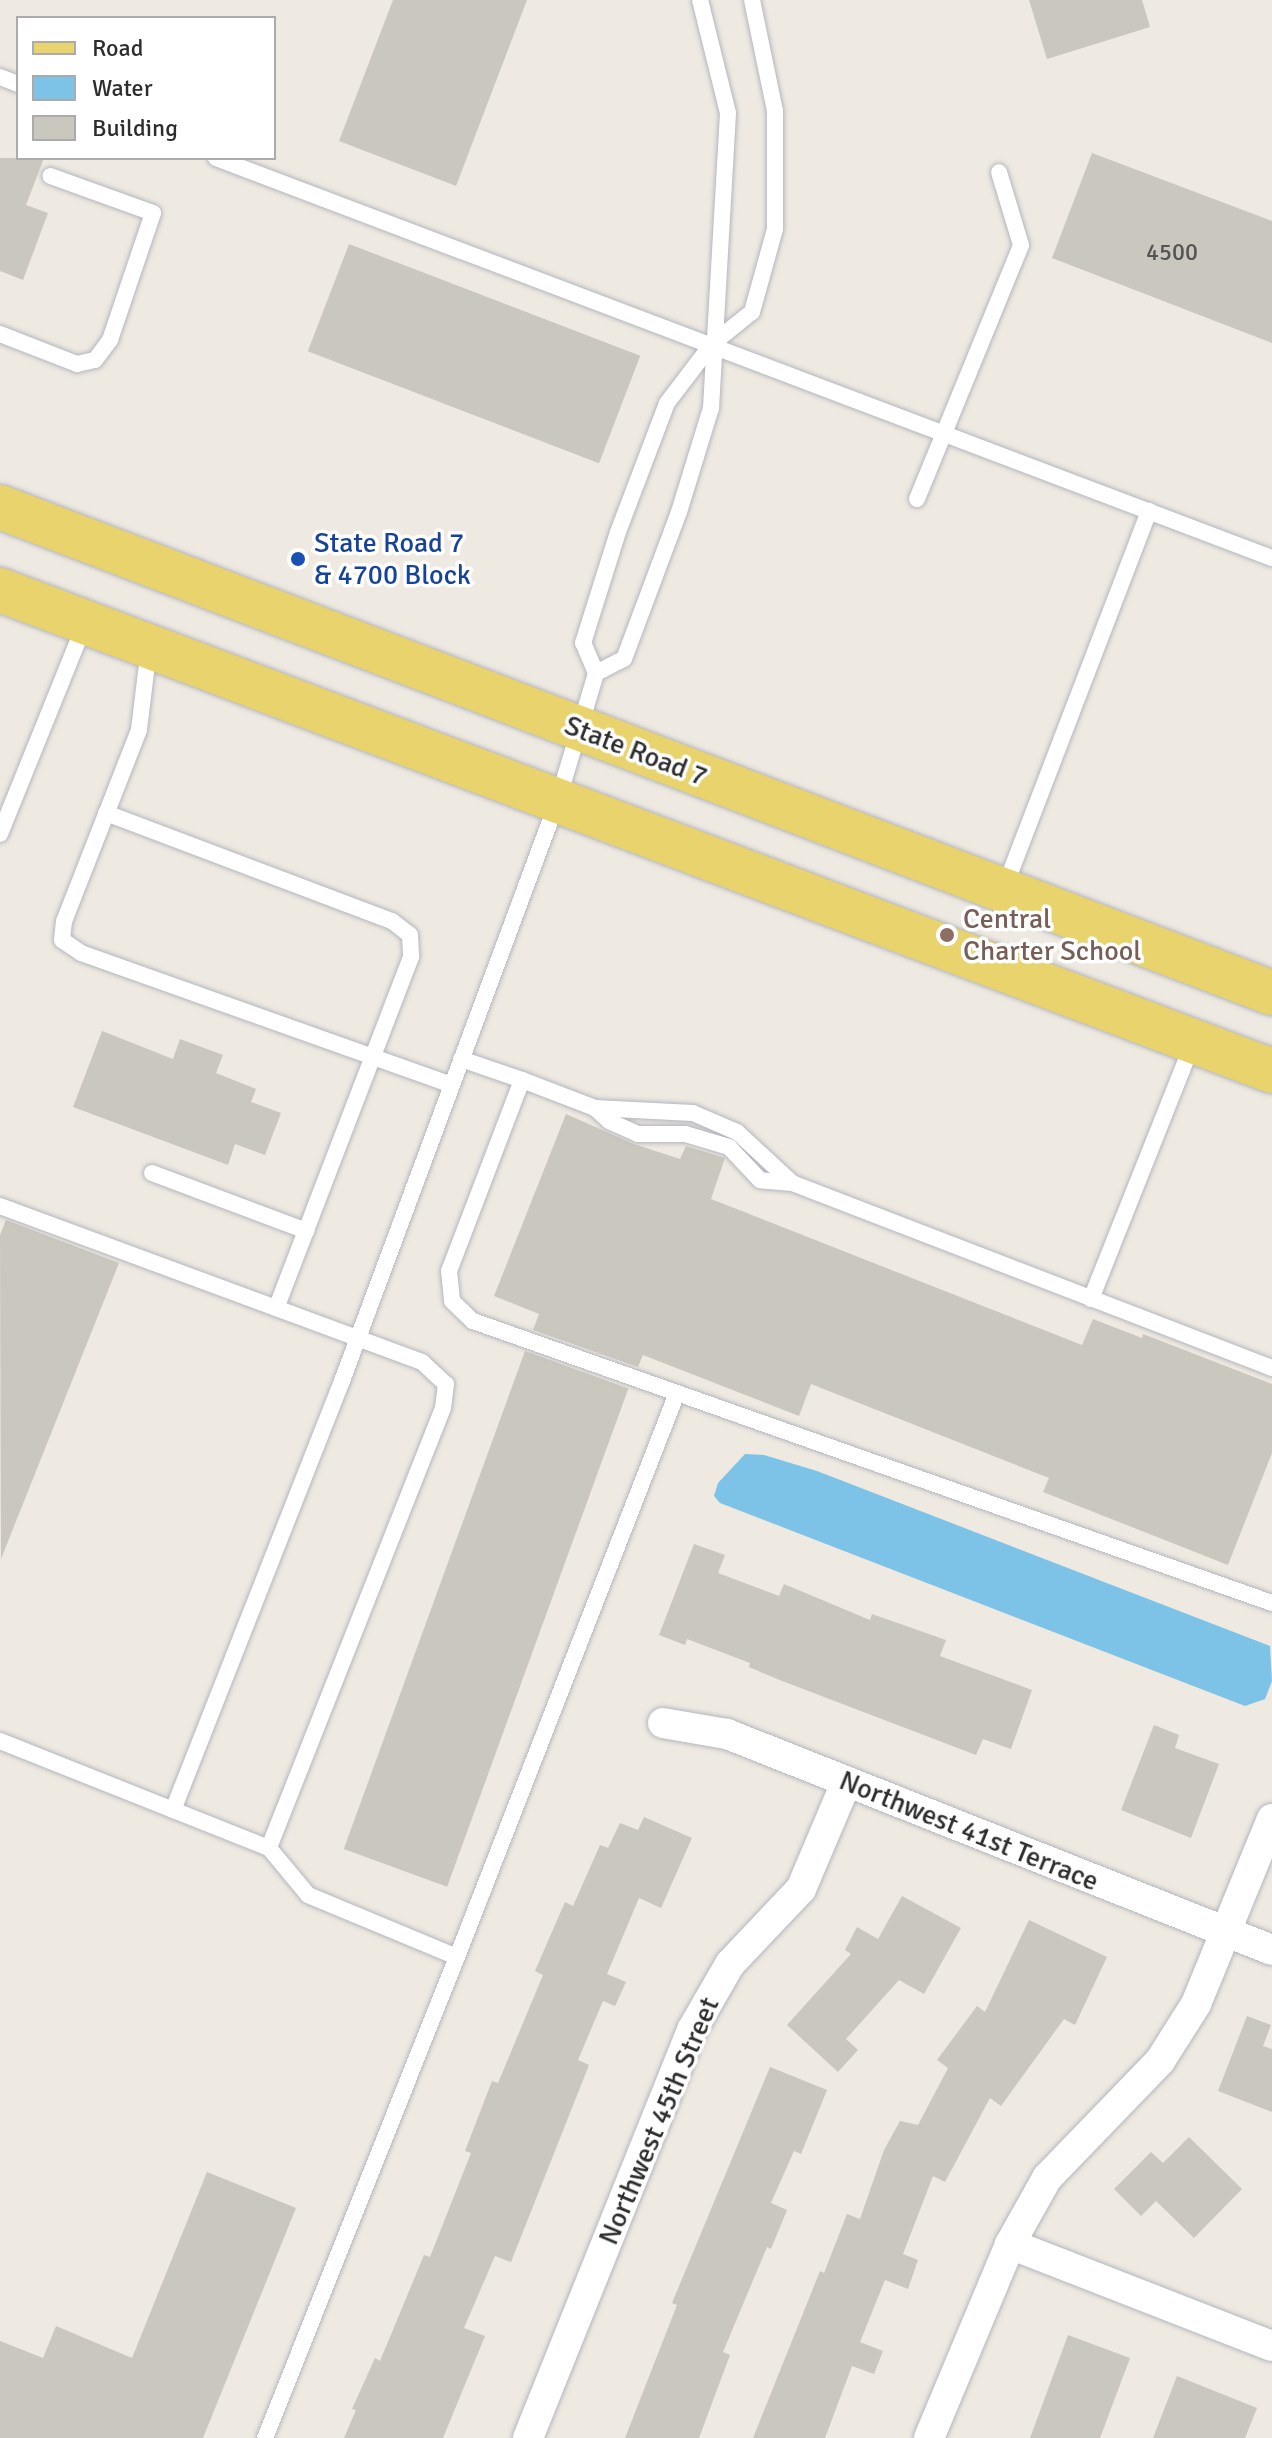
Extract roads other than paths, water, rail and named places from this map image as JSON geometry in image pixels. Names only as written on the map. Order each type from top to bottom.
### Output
[{"type":"main road","name":"State Road 7","points":[[0,507],[1272,993]]},
{"type":"main road","points":[[0,590],[1272,1071]]},
{"type":"street","name":"Northwest 41st Terrace","points":[[663,1723],[727,1734],[1272,1950]]},
{"type":"street","name":"Northwest 45th Street","points":[[528,2438],[692,2030],[730,1964],[801,1889],[846,1783]]},
{"type":"street","points":[[929,2438],[1010,2244],[1047,2178],[1160,2061],[1196,2004],[1228,1933],[1272,1819]]},
{"type":"street","points":[[1010,2244],[1272,2346]]},
{"type":"lane","points":[[596,673],[624,659],[679,512],[711,408],[712,344],[728,113],[700,0]]},
{"type":"lane","points":[[173,1810],[357,1338],[558,800],[596,673],[583,643],[618,532],[667,403],[712,344],[752,312],[775,229],[775,111],[752,0]]},
{"type":"lane","points":[[221,160],[1272,558]]},
{"type":"lane","points":[[917,499],[1021,245],[999,172]]},
{"type":"lane","points":[[0,334],[77,364],[95,360],[110,340],[153,213],[50,176]]},
{"type":"lane","points":[[1004,891],[1149,511]]},
{"type":"lane","points":[[0,834],[86,622]]},
{"type":"lane","points":[[149,646],[139,730],[64,921],[62,940],[81,953],[451,1085]]},
{"type":"lane","points":[[106,813],[392,921],[410,935],[411,957],[276,1308]]},
{"type":"lane","points":[[1091,1299],[1194,1041]]},
{"type":"lane","points":[[461,1059],[595,1108],[693,1113],[737,1132],[792,1183]]},
{"type":"lane","points":[[522,1080],[449,1271],[452,1301],[473,1321],[1272,1603]]},
{"type":"lane","points":[[595,1108],[609,1121],[638,1134],[685,1134],[729,1147],[760,1180],[792,1183],[1272,1368]]},
{"type":"lane","points":[[152,1173],[306,1231]]},
{"type":"lane","points":[[0,1206],[422,1362],[446,1384],[443,1408],[269,1848]]},
{"type":"lane","points":[[265,2438],[677,1393]]},
{"type":"lane","points":[[0,1741],[269,1848],[308,1895],[457,1957]]},
{"type":"water","points":[[745,1454],[764,1455],[817,1471],[1270,1646],[1272,1681],[1265,1699],[1245,1706],[720,1503],[714,1496],[718,1483]]},
{"type":"place","name":"State Road 7 & 4700 Block","points":[[298,559]]},
{"type":"place","name":"Central Charter School","points":[[947,935]]}]
